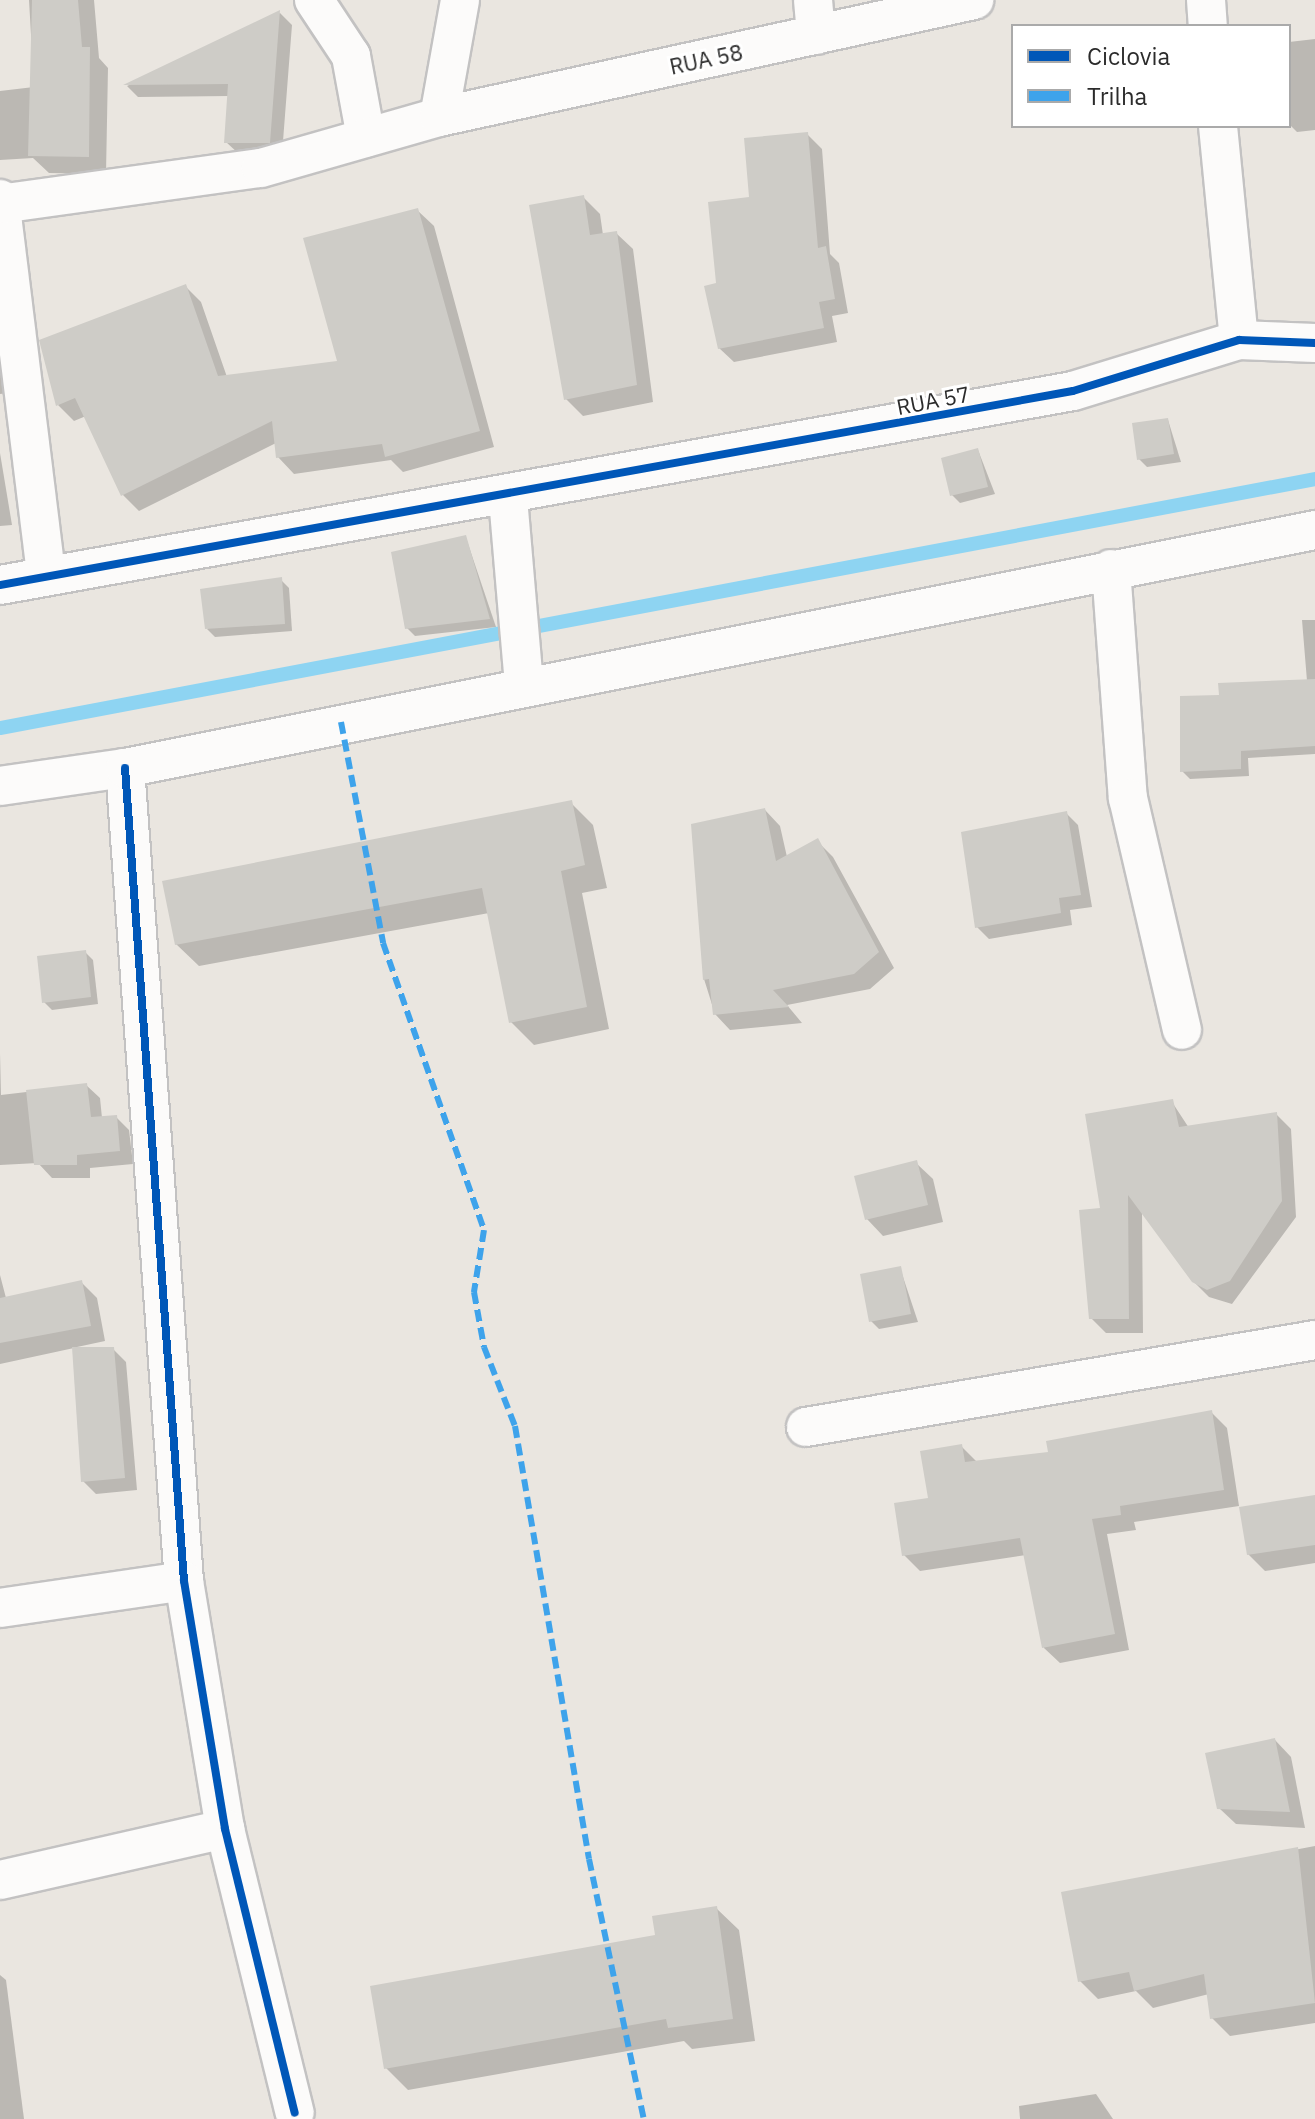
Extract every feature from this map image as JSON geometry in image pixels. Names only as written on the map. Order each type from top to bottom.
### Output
[{"type":"street","points":[[314,0],[351,56],[366,138]]},
{"type":"street","points":[[439,117],[460,0]]},
{"type":"street","name":"RUA 58","points":[[0,202],[261,168],[815,17],[974,0]]},
{"type":"street","points":[[1206,0],[1208,24]]},
{"type":"street","points":[[1218,128],[1239,340]]},
{"type":"street","points":[[0,202],[46,576]]},
{"type":"street","name":"RUA 57","points":[[0,585],[508,498],[1073,391],[1239,340],[1315,343]]},
{"type":"street","points":[[508,498],[524,683]]},
{"type":"street","points":[[0,786],[125,768],[524,683],[1315,530]]},
{"type":"street","points":[[1111,569],[1128,798],[1182,1030]]},
{"type":"street","points":[[125,768],[184,1581],[225,1829],[295,2113]]},
{"type":"street","points":[[806,1427],[1315,1340]]},
{"type":"street","points":[[0,1608],[184,1581]]},
{"type":"street","points":[[0,1880],[225,1829]]},
{"type":"building","points":[[32,0],[78,0],[82,47],[90,47],[89,157],[28,156]]},
{"type":"building","points":[[280,10],[270,143],[224,143],[228,84],[123,85]]},
{"type":"building","points":[[808,132],[818,248],[826,246],[835,299],[819,302],[824,328],[718,349],[704,286],[716,283],[708,202],[749,197],[744,138]]},
{"type":"building","points":[[584,195],[590,235],[617,231],[637,385],[564,400],[529,205]]},
{"type":"building","points":[[418,208],[480,431],[385,457],[382,444],[276,458],[272,421],[121,496],[75,398],[56,406],[39,340],[186,284],[218,376],[337,361],[303,238]]},
{"type":"building","points":[[1168,418],[1174,454],[1137,460],[1132,423]]},
{"type":"building","points":[[978,448],[988,487],[950,496],[941,458]]},
{"type":"building","points":[[466,535],[490,619],[405,629],[391,552]]},
{"type":"building","points":[[282,577],[285,624],[205,629],[200,589]]},
{"type":"building","points":[[1315,679],[1315,746],[1241,751],[1241,769],[1180,772],[1180,696],[1219,695],[1218,683]]},
{"type":"building","points":[[572,800],[585,865],[561,871],[587,1007],[509,1023],[482,888],[175,945],[162,881]]},
{"type":"building","points":[[765,808],[776,861],[818,838],[879,952],[854,974],[773,990],[789,1007],[713,1015],[709,979],[703,980],[691,824]]},
{"type":"building","points":[[1067,811],[1081,895],[1059,898],[1061,913],[975,928],[961,832]]},
{"type":"building","points":[[86,950],[91,997],[42,1003],[37,956]]},
{"type":"building","points":[[87,1083],[91,1117],[117,1115],[120,1151],[77,1155],[77,1165],[34,1165],[26,1090]]},
{"type":"building","points":[[1173,1099],[1179,1127],[1277,1112],[1282,1201],[1230,1281],[1207,1290],[1192,1282],[1128,1195],[1129,1319],[1089,1319],[1079,1210],[1100,1208],[1085,1114]]},
{"type":"building","points":[[917,1160],[928,1205],[865,1220],[854,1176]]},
{"type":"building","points":[[901,1266],[911,1314],[869,1322],[860,1274]]},
{"type":"building","points":[[82,1280],[91,1326],[0,1343],[0,1298]]},
{"type":"building","points":[[72,1347],[114,1347],[125,1478],[81,1482]]},
{"type":"building","points":[[1212,1410],[1224,1490],[1120,1506],[1121,1515],[1092,1519],[1115,1634],[1042,1648],[1020,1538],[902,1556],[894,1503],[928,1498],[920,1451],[962,1444],[965,1462],[1048,1452],[1046,1441]]},
{"type":"building","points":[[1315,1495],[1315,1545],[1247,1555],[1239,1507]]},
{"type":"building","points":[[1275,1738],[1290,1812],[1217,1809],[1205,1753]]},
{"type":"building","points":[[1298,1847],[1315,2003],[1210,2019],[1204,1974],[1134,1991],[1129,1972],[1078,1982],[1061,1892]]},
{"type":"building","points":[[717,1906],[733,2019],[668,2028],[666,2019],[384,2069],[370,1986],[655,1935],[652,1916]]},
{"type":"waterway","points":[[0,728],[1315,479]]},
{"type":"marked path","points":[[341,722],[383,943],[484,1230],[474,1292],[484,1347],[515,1426],[589,1859],[644,2119]]},
{"type":"cycle path","points":[[0,585],[1073,391],[1239,340],[1315,343]]},
{"type":"cycle path","points":[[125,768],[184,1581],[225,1829],[295,2113]]}]
